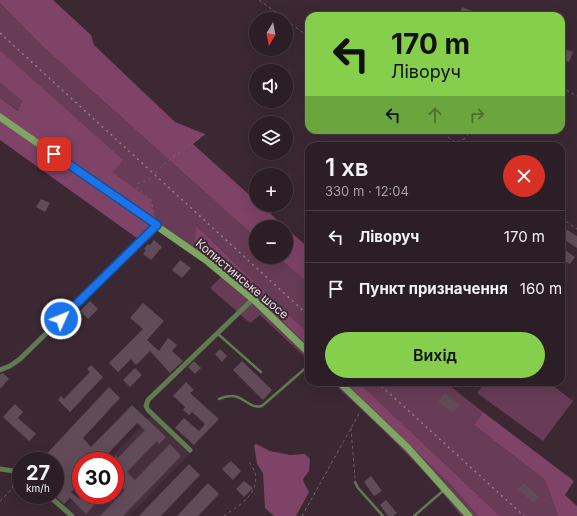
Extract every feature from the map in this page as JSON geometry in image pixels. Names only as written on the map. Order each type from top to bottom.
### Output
[{"type":"street","name":"Копистинське шосе","points":[[0,117],[207,261],[253,299],[305,349]]},
{"type":"street","points":[[0,370],[10,366],[20,359],[157,225]]},
{"type":"street","points":[[190,450],[148,410],[146,406],[148,400],[253,299]]},
{"type":"street","points":[[343,386],[408,448],[469,516]]},
{"type":"street","points":[[0,469],[12,470]]},
{"type":"street","points":[[58,504],[72,516]]},
{"type":"lane","points":[[218,334],[260,372]]},
{"type":"lane","points":[[219,399],[231,395],[236,396],[253,406],[262,406],[305,368]]},
{"type":"lane","points":[[355,482],[358,488],[383,516]]},
{"type":"lane","points":[[414,516],[446,489]]},
{"type":"path","points":[[259,0],[276,12]]},
{"type":"path","points":[[293,24],[305,34]]},
{"type":"path","points":[[565,89],[577,96]]},
{"type":"path","points":[[155,173],[169,160],[204,134]]},
{"type":"path","points":[[444,134],[455,142]]},
{"type":"path","points":[[458,142],[469,134]]},
{"type":"path","points":[[150,178],[144,182],[138,183],[136,188],[151,200],[157,225]]},
{"type":"path","points":[[565,221],[577,229]]},
{"type":"path","points":[[302,516],[351,427],[364,407]]},
{"type":"path","points":[[351,427],[355,482]]},
{"type":"path","points":[[224,516],[247,500],[252,494],[255,483],[255,473],[249,462]]},
{"type":"path","points":[[0,501],[12,489]]},
{"type":"shaded area","points":[[0,0],[53,0],[91,35],[94,45],[175,122],[205,134],[193,144],[249,195],[249,212],[269,212],[277,220],[249,220],[249,232],[41,45],[0,3]]},
{"type":"shaded area","points":[[0,3],[41,45],[249,232],[249,264],[286,264],[305,281],[305,330],[196,226],[256,295],[305,343],[305,357],[260,315],[250,323],[210,288],[223,275],[157,225],[151,200],[113,172],[122,160],[0,50]]},
{"type":"shaded area","points":[[0,50],[123,160],[113,172],[151,200],[157,225],[141,241],[0,140],[0,98],[18,111],[22,101],[0,83]]},
{"type":"shaded area","points":[[0,83],[22,101],[19,111],[0,98]]},
{"type":"shaded area","points":[[196,226],[305,330],[305,343],[256,295],[195,244]]},
{"type":"shaded area","points":[[293,234],[305,245],[305,281],[286,264],[293,264]]},
{"type":"shaded area","points":[[336,386],[349,386],[450,484],[478,516],[461,516],[432,480],[383,430]]},
{"type":"shaded area","points":[[349,386],[362,386],[500,516],[478,516],[450,484]]},
{"type":"shaded area","points":[[362,386],[450,386],[483,412],[474,425],[545,480],[558,516],[500,516]]},
{"type":"shaded area","points":[[482,386],[553,386],[573,401],[543,441],[477,393]]},
{"type":"shaded area","points":[[483,412],[574,481],[565,495],[577,506],[577,516],[558,516],[545,480],[474,425]]},
{"type":"shaded area","points":[[151,416],[190,453],[129,516],[77,516],[65,506],[72,499],[72,504],[124,504],[124,452],[117,452]]},
{"type":"shaded area","points":[[256,444],[270,451],[290,455],[305,454],[310,459],[309,471],[303,479],[309,492],[296,516],[274,516],[265,508],[263,473],[257,464],[254,445]]},
{"type":"building","points":[[462,7],[475,12],[460,12]]},
{"type":"building","points":[[565,49],[573,52],[569,62],[565,60]]},
{"type":"building","points":[[41,199],[50,203],[45,212],[36,207]]},
{"type":"building","points":[[565,228],[577,236],[577,248],[565,240]]},
{"type":"building","points":[[154,240],[162,247],[151,260],[143,254],[146,250],[144,249]]},
{"type":"building","points":[[565,250],[575,257],[570,264],[565,261]]},
{"type":"building","points":[[180,260],[191,268],[182,278],[172,270]]},
{"type":"building","points":[[90,301],[98,309],[88,319],[80,311]]},
{"type":"building","points":[[143,303],[164,321],[147,340],[159,351],[168,338],[177,345],[172,351],[183,361],[170,373],[150,351],[136,365],[131,359],[118,372],[109,363],[143,329],[130,318]]},
{"type":"building","points":[[220,349],[227,356],[222,362],[215,354]]},
{"type":"building","points":[[194,361],[201,368],[195,374],[188,367]]},
{"type":"building","points":[[242,361],[272,390],[263,400],[233,370]]},
{"type":"building","points":[[91,365],[103,377],[70,412],[58,400],[61,396],[64,399],[90,372],[87,369]]},
{"type":"building","points":[[135,368],[142,375],[130,387],[123,380]]},
{"type":"building","points":[[3,373],[9,379],[0,389],[0,374]]},
{"type":"building","points":[[186,382],[194,390],[190,393],[219,419],[194,445],[175,428],[184,418],[199,431],[205,424],[192,412],[189,415],[183,410],[185,407],[173,396]]},
{"type":"building","points":[[109,387],[120,398],[83,438],[91,447],[132,405],[166,437],[159,444],[157,441],[127,472],[135,480],[170,444],[181,456],[123,516],[100,516],[112,504],[124,504],[124,452],[145,430],[137,423],[110,452],[72,452],[72,500],[70,498],[64,504],[64,452],[48,452]]},
{"type":"building","points":[[445,393],[460,405],[453,413],[438,402]]},
{"type":"building","points":[[15,404],[23,412],[18,418],[36,434],[29,441],[3,417]]},
{"type":"building","points":[[231,461],[241,471],[233,480],[222,469]]},
{"type":"building","points":[[189,464],[200,475],[161,516],[139,516]]},
{"type":"building","points":[[371,476],[382,491],[374,496],[364,482]]},
{"type":"building","points":[[244,481],[253,488],[244,497],[236,489]]},
{"type":"building","points":[[208,483],[219,494],[198,516],[177,516]]},
{"type":"building","points":[[524,483],[539,497],[533,503],[518,489]]},
{"type":"building","points":[[386,500],[397,513],[393,516],[388,516],[380,505]]},
{"type":"building","points":[[76,504],[95,504],[86,514]]},
{"type":"railway","points":[[0,33],[305,312]]},
{"type":"railway","points":[[381,386],[524,516]]},
{"type":"route","points":[[54,154],[157,225],[61,319]]}]
